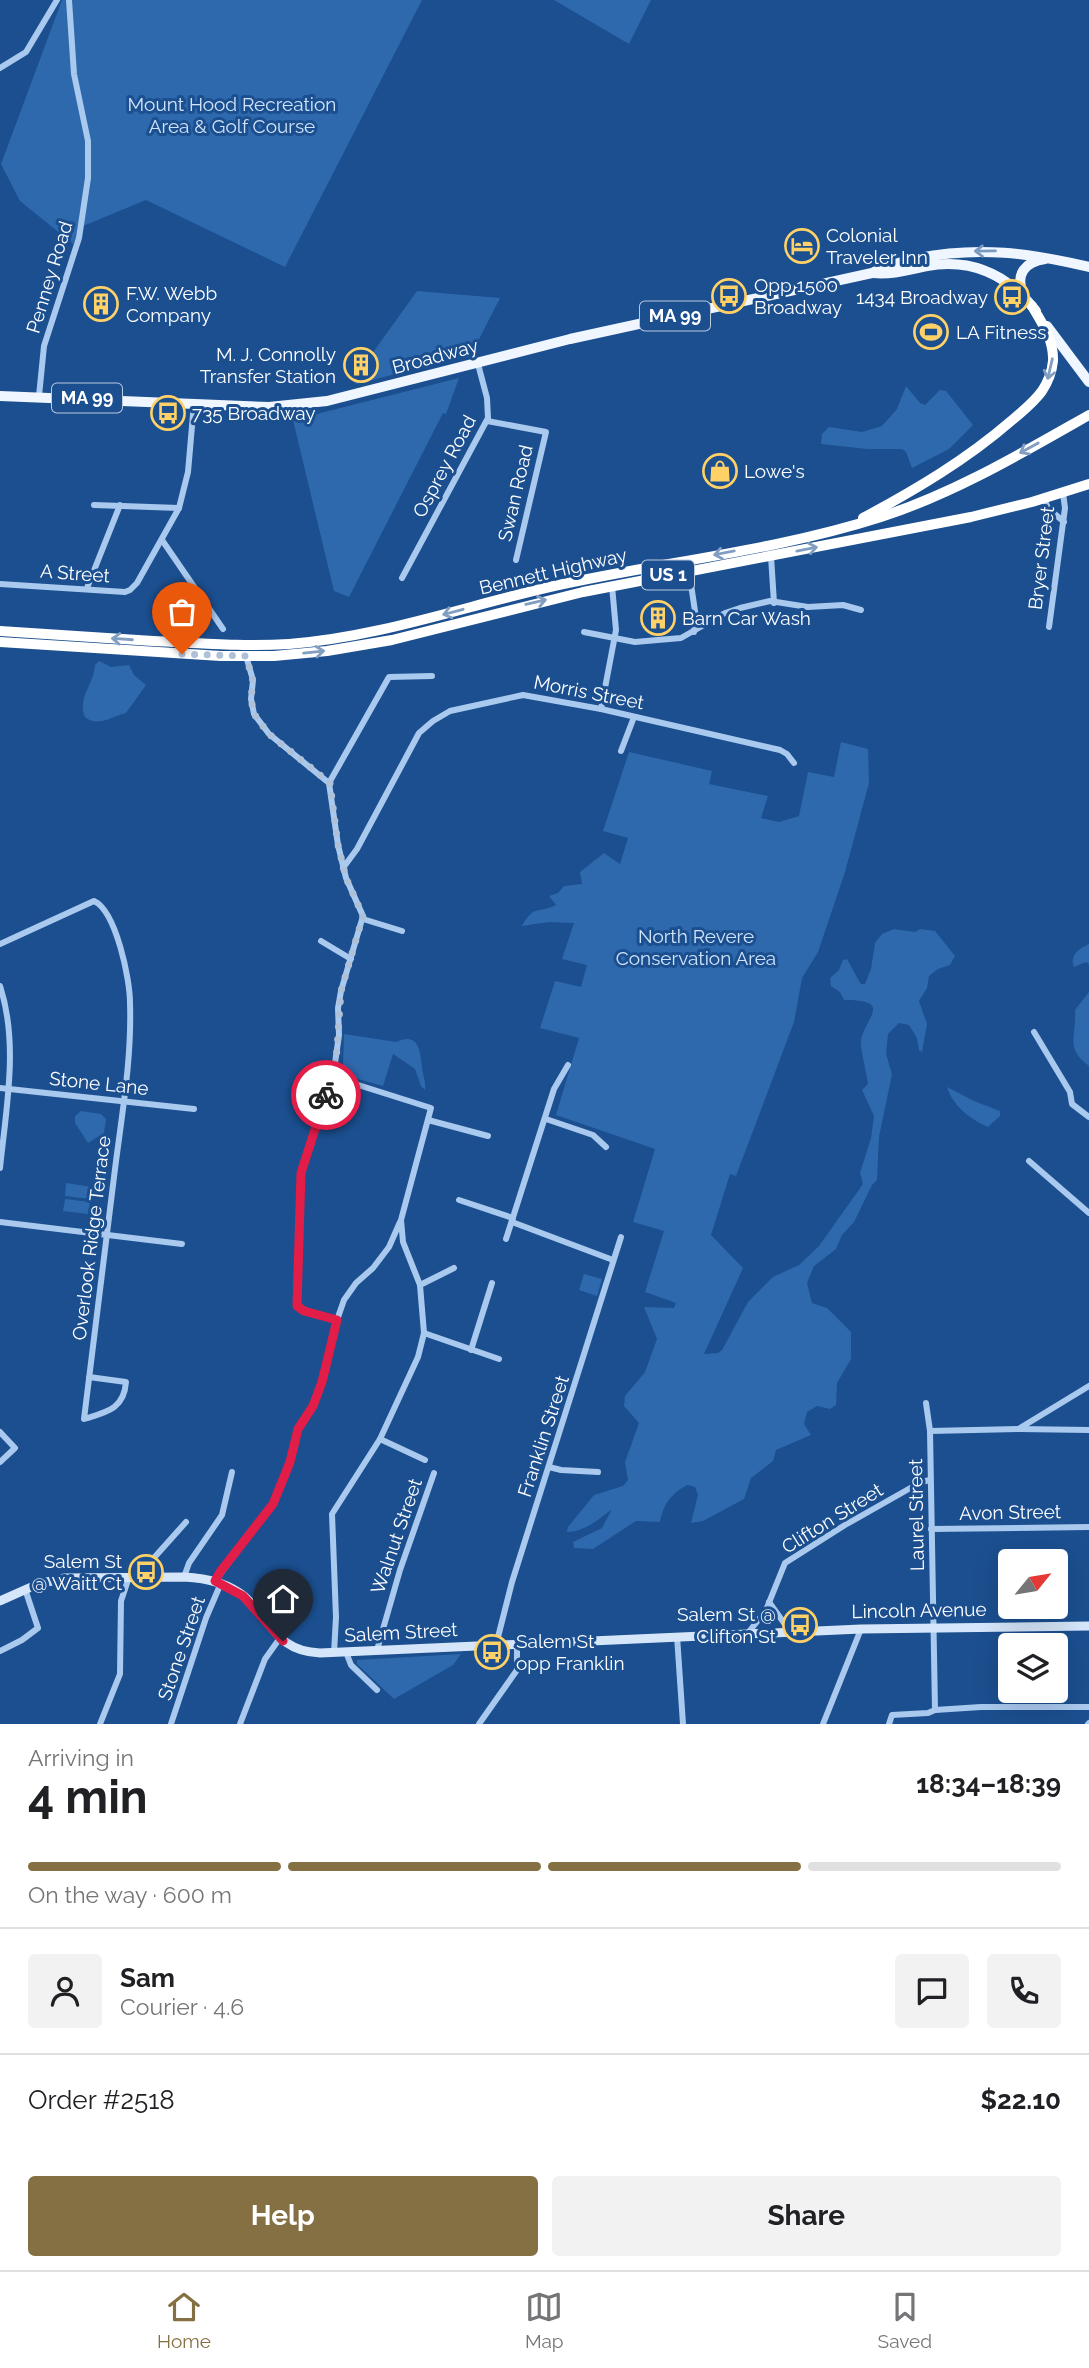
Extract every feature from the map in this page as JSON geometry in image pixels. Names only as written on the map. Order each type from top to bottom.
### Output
[{"type":"highway","points":[[843,528],[957,463],[1006,425],[1040,393],[1050,374],[1053,352],[1046,331],[1032,306]]},
{"type":"highway","name":"Bennett Highway","points":[[0,631],[222,645],[274,645],[327,640],[391,628],[557,586],[843,528],[898,511],[951,489],[1089,415]]},
{"type":"highway","name":"Bennett Highway","points":[[0,642],[246,656],[313,653],[366,645],[532,603],[612,586],[971,517],[1044,499],[1089,484]]},
{"type":"main road","name":"Broadway","points":[[0,396],[269,407],[308,404],[382,388],[570,339],[872,273],[884,266],[956,253],[1007,251],[1089,267]]},
{"type":"main road","points":[[1032,306],[1020,286],[1022,272],[1031,262],[1053,258]]},
{"type":"main road","name":"Broadway","points":[[872,273],[886,275],[946,263],[970,265],[992,272],[1004,279],[1032,306],[1089,383]]},
{"type":"main road","name":"Salem Street","points":[[0,1601],[25,1589],[65,1578],[184,1577],[218,1582],[247,1600],[279,1638],[291,1646],[304,1651],[334,1653],[793,1631]]},
{"type":"main road","name":"Lincoln Avenue","points":[[793,1631],[1089,1626]]},
{"type":"street","points":[[0,68],[26,52],[57,0]]},
{"type":"street","name":"Penney Road","points":[[39,396],[44,346],[79,238],[88,178],[88,141],[73,62],[69,0]]},
{"type":"street","name":"Osprey Road","points":[[402,578],[487,421],[489,408],[478,363]]},
{"type":"street","points":[[194,403],[188,472],[180,508],[162,540],[223,629]]},
{"type":"street","name":"Swan Road","points":[[487,421],[546,432],[516,560]]},
{"type":"street","name":"Bryer Street","points":[[1049,627],[1064,522],[1063,493]]},
{"type":"street","points":[[1044,499],[1048,508],[1064,522]]},
{"type":"street","points":[[94,505],[180,508]]},
{"type":"street","points":[[87,588],[120,505]]},
{"type":"street","name":"A Street","points":[[0,584],[125,592],[137,583],[162,540]]},
{"type":"street","points":[[771,556],[774,603]]},
{"type":"street","points":[[689,571],[696,618],[693,633]]},
{"type":"street","points":[[601,709],[617,620],[612,586]]},
{"type":"street","points":[[584,632],[642,642],[681,638],[725,613],[770,601],[808,607],[843,602],[861,610]]},
{"type":"street","points":[[246,656],[253,681],[251,699],[254,714],[269,734],[330,783]]},
{"type":"street","points":[[337,1320],[304,1311],[297,1306],[301,1173],[333,1077],[341,991],[363,919],[343,868],[330,783],[389,677],[432,676]]},
{"type":"street","name":"Morris Street","points":[[343,868],[357,849],[419,733],[433,721],[459,708],[523,695],[601,709],[780,750],[794,763]]},
{"type":"street","points":[[621,751],[634,717]]},
{"type":"street","name":"Overlook Ridge Terrace","points":[[0,944],[94,901],[102,905],[120,947],[130,999],[130,1030],[124,1102],[89,1377],[87,1398],[84,1419],[113,1408],[121,1401],[125,1392],[126,1382],[89,1377]]},
{"type":"street","points":[[363,919],[402,931]]},
{"type":"street","points":[[321,941],[351,959]]},
{"type":"street","points":[[0,986],[10,1042],[4,1088],[0,1168]]},
{"type":"street","points":[[1034,1032],[1070,1092],[1072,1104],[1089,1117]]},
{"type":"street","points":[[506,1239],[554,1089],[568,1065]]},
{"type":"street","points":[[333,1077],[431,1108],[401,1220],[403,1242],[420,1285],[424,1334],[418,1357],[380,1438],[332,1514],[336,1617],[334,1653]]},
{"type":"street","name":"Stone Lane","points":[[4,1088],[194,1109]]},
{"type":"street","points":[[428,1119],[488,1136]]},
{"type":"street","points":[[546,1119],[593,1135],[606,1147]]},
{"type":"street","points":[[1029,1161],[1089,1213]]},
{"type":"street","points":[[459,1200],[613,1261]]},
{"type":"street","name":"Stone Street","points":[[170,1724],[220,1572],[273,1504],[290,1462],[298,1429],[313,1406],[322,1382],[344,1300],[356,1283],[381,1258],[401,1220]]},
{"type":"street","points":[[0,1222],[181,1244]]},
{"type":"street","name":"Franklin Street","points":[[496,1645],[512,1582],[621,1237]]},
{"type":"street","points":[[420,1285],[454,1268]]},
{"type":"street","points":[[471,1350],[492,1283]]},
{"type":"street","points":[[424,1334],[499,1359]]},
{"type":"street","points":[[1018,1429],[1089,1386]]},
{"type":"street","name":"Laurel Street","points":[[926,1403],[930,1431],[935,1710]]},
{"type":"street","points":[[930,1431],[1089,1430]]},
{"type":"street","points":[[0,1432],[15,1448],[0,1462]]},
{"type":"street","points":[[380,1438],[425,1460]]},
{"type":"street","points":[[549,1467],[598,1472]]},
{"type":"street","points":[[184,1577],[188,1563],[222,1515],[232,1472]]},
{"type":"street","name":"Walnut Street","points":[[377,1650],[400,1570],[434,1473]]},
{"type":"street","name":"Clifton Street","points":[[748,1633],[766,1610],[785,1563],[921,1482],[930,1480]]},
{"type":"street","points":[[140,1577],[186,1522]]},
{"type":"street","name":"Avon Street","points":[[931,1529],[1089,1527]]},
{"type":"street","points":[[100,1724],[120,1674],[120,1612],[129,1577]]},
{"type":"street","points":[[0,1651],[38,1628],[25,1589]]},
{"type":"street","points":[[769,1602],[793,1631]]},
{"type":"street","points":[[823,1724],[861,1629]]},
{"type":"street","points":[[677,1636],[683,1724]]},
{"type":"street","points":[[240,1724],[265,1658],[279,1638]]},
{"type":"street","points":[[479,1724],[517,1670],[516,1644]]},
{"type":"street","points":[[346,1652],[351,1665],[377,1690]]},
{"type":"street","points":[[890,1724],[892,1716],[935,1710],[981,1707],[1089,1707]]},
{"type":"green space","name":"Mount Hood Recreation Area & Golf Course","points":[[62,0],[422,0],[285,267],[146,200],[83,226],[73,244],[71,237],[62,235],[20,201],[1,164]]},
{"type":"green space","points":[[554,0],[651,0],[629,44]]},
{"type":"green space","points":[[417,291],[500,298],[471,355],[356,384],[354,379]]},
{"type":"green space","points":[[459,378],[446,414],[443,413],[349,597],[334,591],[293,420]]},
{"type":"green space","points":[[906,386],[920,403],[925,405],[940,390],[946,391],[973,425],[949,449],[912,468],[906,452],[902,449],[867,449],[821,444],[822,434],[829,427],[862,432],[882,426],[897,409]]},
{"type":"green space","points":[[99,661],[111,667],[129,665],[134,675],[146,685],[126,713],[95,721],[85,717],[83,704],[95,665]]},
{"type":"green space","name":"North Revere Conservation Area","points":[[841,742],[868,749],[869,783],[845,872],[818,952],[802,978],[794,1022],[736,1176],[730,1174],[711,1235],[743,1268],[704,1354],[722,1350],[748,1302],[773,1277],[799,1265],[819,1246],[863,1184],[860,1173],[871,1138],[874,1116],[862,1090],[868,1084],[861,1041],[873,1007],[869,1003],[844,1000],[840,992],[831,986],[830,978],[839,970],[843,960],[847,959],[861,984],[865,984],[871,969],[875,943],[882,934],[894,929],[935,931],[955,956],[950,965],[929,976],[927,988],[919,1001],[927,1024],[922,1052],[909,1025],[899,1023],[888,1034],[886,1054],[892,1074],[879,1137],[877,1180],[836,1249],[814,1266],[807,1283],[812,1303],[827,1308],[851,1332],[851,1359],[837,1383],[836,1405],[830,1409],[817,1406],[807,1412],[804,1424],[811,1435],[776,1450],[773,1461],[751,1478],[744,1499],[703,1521],[691,1523],[698,1495],[695,1487],[687,1485],[669,1500],[660,1522],[636,1521],[593,1549],[574,1548],[573,1542],[602,1528],[612,1509],[586,1527],[567,1532],[568,1527],[594,1495],[623,1486],[628,1480],[625,1462],[639,1423],[624,1406],[625,1396],[645,1372],[657,1339],[644,1307],[674,1308],[676,1303],[645,1292],[664,1231],[633,1222],[655,1149],[556,1115],[579,1038],[540,1028],[555,981],[581,987],[587,965],[562,959],[574,923],[549,922],[522,926],[533,912],[556,905],[549,896],[558,893],[564,886],[582,884],[580,872],[604,853],[620,864],[628,838],[603,831],[629,752],[712,771],[709,784],[768,796],[761,818],[779,822],[799,816],[808,772],[834,777]]},
{"type":"green space","points":[[1089,944],[1089,964],[1086,962],[1074,967],[1074,956]]},
{"type":"green space","points":[[1089,992],[1089,1066],[1077,1053],[1073,1041],[1075,1010]]},
{"type":"green space","points":[[344,1034],[396,1042],[405,1039],[415,1042],[420,1053],[425,1090],[415,1069],[393,1054],[383,1086],[354,1078],[343,1066]]},
{"type":"green space","points":[[947,1087],[1000,1111],[1000,1116],[988,1127],[982,1124],[958,1106]]},
{"type":"green space","points":[[81,1111],[101,1114],[106,1119],[104,1133],[88,1143],[75,1123],[75,1116]]},
{"type":"green space","points":[[66,1183],[92,1187],[90,1199],[65,1196]]},
{"type":"green space","points":[[65,1199],[90,1202],[88,1214],[63,1211]]},
{"type":"green space","points":[[584,1274],[602,1279],[597,1296],[579,1290]]},
{"type":"green space","points":[[461,1654],[453,1665],[394,1699],[357,1664],[357,1660]]},
{"type":"way so far","points":[[182,654],[246,656],[253,681],[251,699],[254,714],[269,734],[330,783],[338,845],[346,878],[363,919],[341,991],[336,1063],[326,1095]]},
{"type":"place","name":"Colonial Traveler Inn","points":[[802,246]]},
{"type":"place","name":"Opp 1500 Broadway","points":[[729,296]]},
{"type":"place","name":"1434 Broadway","points":[[1012,297]]},
{"type":"place","name":"F.W. Webb Company","points":[[101,304]]},
{"type":"place","name":"LA Fitness","points":[[931,332]]},
{"type":"place","name":"M. J. Connolly Transfer Station","points":[[361,365]]},
{"type":"place","name":"735 Broadway","points":[[168,413]]},
{"type":"place","name":"Lowe's","points":[[720,471]]},
{"type":"place","name":"Barn Car Wash","points":[[658,618]]},
{"type":"place","name":"Salem St @ Waitt Ct","points":[[146,1572]]},
{"type":"place","name":"Salem St @ Clifton St","points":[[800,1625]]},
{"type":"place","name":"Salem St opp Franklin","points":[[492,1652]]},
{"type":"route","points":[[283,1641],[243,1596],[215,1581],[273,1504],[290,1462],[298,1429],[313,1406],[322,1382],[330,1351],[337,1320],[315,1315],[297,1306],[301,1173],[326,1095]]}]
